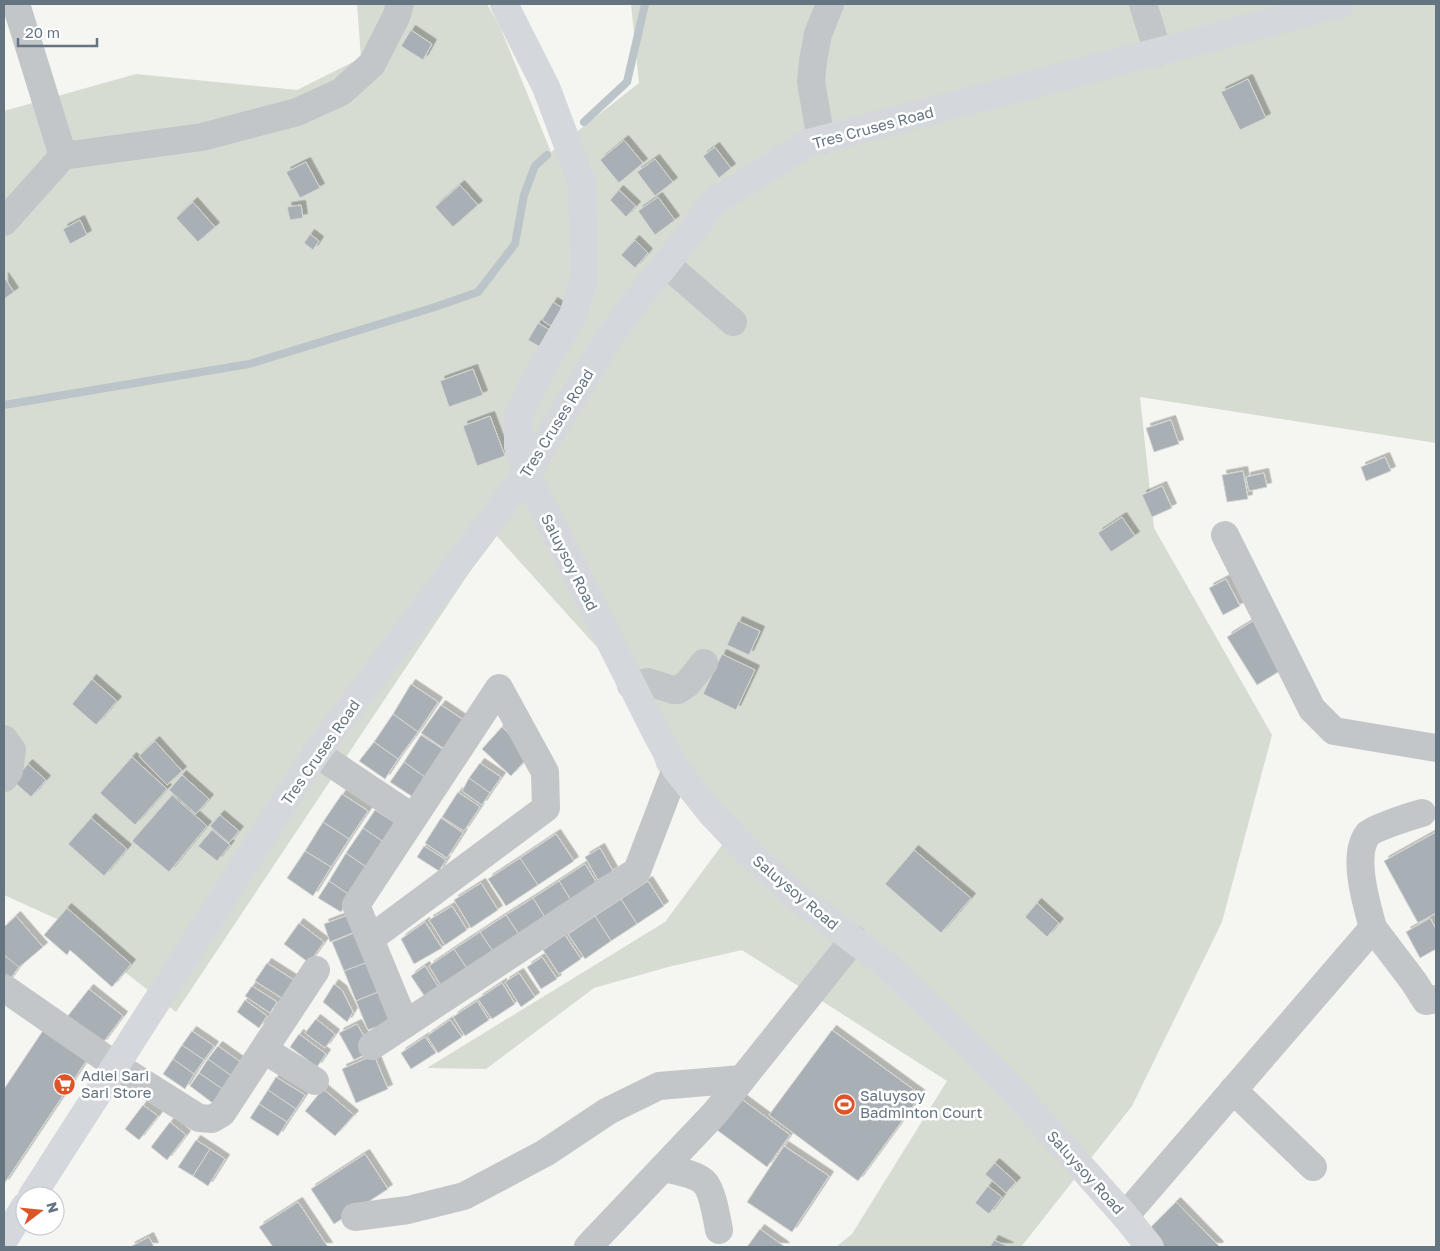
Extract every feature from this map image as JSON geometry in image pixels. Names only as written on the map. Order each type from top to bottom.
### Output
[{"type":"main road","name":"Saluysoy Road","points":[[504,4],[546,87],[582,183],[584,280],[573,316],[537,377],[518,415],[518,447],[526,474],[631,684],[676,769],[710,813],[749,853],[796,896],[884,963],[964,1041],[1014,1091],[1125,1216],[1150,1247]]},
{"type":"main road","name":"Tres Cruses Road","points":[[38,1186],[316,753],[526,474],[609,338],[638,298],[716,201],[808,143],[1341,4]]},
{"type":"main road","points":[[4,1240],[15,1222]]},
{"type":"street","points":[[16,4],[63,156]]},
{"type":"street","points":[[4,222],[63,156],[202,136],[298,112],[342,92],[372,64],[396,17],[400,4]]},
{"type":"street","points":[[822,140],[811,82],[818,34],[830,4]]},
{"type":"street","points":[[1143,4],[1158,52]]},
{"type":"street","points":[[666,264],[733,322]]},
{"type":"street","points":[[1225,535],[1312,708],[1334,731],[1436,748]]},
{"type":"street","points":[[631,684],[648,682],[678,690],[687,684],[704,663]]},
{"type":"street","points":[[370,939],[546,808],[545,772],[499,688],[356,905],[370,939],[405,1024]]},
{"type":"street","points":[[4,739],[12,750],[9,771],[4,778]]},
{"type":"street","points":[[316,753],[413,818]]},
{"type":"street","points":[[372,1046],[637,871],[676,769]]},
{"type":"street","points":[[1422,813],[1391,823],[1369,834],[1363,846],[1360,869],[1373,928],[1426,1001],[1436,999]]},
{"type":"street","points":[[1125,1216],[1373,928]]},
{"type":"street","points":[[588,1247],[715,1113],[854,939]]},
{"type":"street","points":[[4,988],[115,1066],[198,1118],[212,1120],[222,1113],[316,970]]},
{"type":"street","points":[[264,1050],[315,1081]]},
{"type":"street","points":[[356,1217],[408,1210],[464,1196],[545,1153],[608,1111],[659,1086],[742,1080]]},
{"type":"street","points":[[1233,1090],[1313,1167]]},
{"type":"street","points":[[663,1168],[693,1176],[705,1182],[713,1200],[719,1230]]},
{"type":"shaded area","points":[[357,4],[487,4],[500,27],[551,152],[639,83],[631,4],[1436,4],[1436,443],[1140,397],[1154,528],[1272,735],[1222,922],[1132,1106],[1021,1247],[836,1247],[852,1234],[947,1081],[742,950],[668,967],[594,988],[486,1069],[427,1068],[665,922],[722,845],[657,768],[631,685],[495,534],[176,1012],[57,919],[4,895],[4,111],[136,74],[297,90],[361,58]]},
{"type":"building","points":[[411,30],[432,44],[423,60],[401,46]]},
{"type":"building","points":[[1248,79],[1266,118],[1240,130],[1221,92]]},
{"type":"building","points":[[624,140],[643,163],[619,183],[600,160]]},
{"type":"building","points":[[715,147],[731,168],[719,178],[703,156]]},
{"type":"building","points":[[655,159],[673,182],[655,196],[637,172]]},
{"type":"building","points":[[306,162],[320,188],[300,198],[286,172]]},
{"type":"building","points":[[460,185],[478,205],[453,227],[435,207]]},
{"type":"building","points":[[619,190],[636,206],[626,217],[610,200]]},
{"type":"building","points":[[658,197],[675,220],[655,235],[638,211]]},
{"type":"building","points":[[193,202],[215,227],[198,242],[176,218]]},
{"type":"building","points":[[301,205],[303,218],[290,220],[287,207]]},
{"type":"building","points":[[80,220],[87,235],[70,244],[63,229]]},
{"type":"building","points":[[310,234],[319,241],[313,250],[304,243]]},
{"type":"building","points":[[635,240],[648,253],[635,268],[621,255]]},
{"type":"building","points":[[4,277],[14,292],[4,299]]},
{"type":"building","points":[[553,302],[570,313],[558,331],[542,320]]},
{"type":"building","points":[[538,323],[557,334],[547,351],[528,340]]},
{"type":"building","points":[[473,369],[483,395],[449,407],[440,381]]},
{"type":"building","points":[[490,416],[505,456],[477,466],[463,426]]},
{"type":"building","points":[[1171,420],[1179,444],[1154,452],[1146,428]]},
{"type":"building","points":[[1385,457],[1391,471],[1366,481],[1361,467]]},
{"type":"building","points":[[1243,471],[1248,499],[1227,502],[1222,475]]},
{"type":"building","points":[[1264,473],[1267,487],[1249,491],[1246,477]]},
{"type":"building","points":[[1162,486],[1172,508],[1152,517],[1142,495]]},
{"type":"building","points":[[1122,517],[1135,536],[1111,552],[1098,533]]},
{"type":"building","points":[[1226,579],[1240,606],[1223,615],[1209,588]]},
{"type":"building","points":[[1258,618],[1288,666],[1257,685],[1227,637]]},
{"type":"building","points":[[738,621],[760,631],[749,655],[727,645]]},
{"type":"building","points":[[722,654],[755,670],[736,710],[703,694]]},
{"type":"building","points":[[92,679],[117,701],[96,725],[72,704]]},
{"type":"building","points":[[411,684],[438,702],[418,732],[393,714]]},
{"type":"building","points":[[441,705],[468,723],[449,752],[421,733]]},
{"type":"building","points":[[393,714],[418,732],[398,759],[374,742]]},
{"type":"building","points":[[502,727],[531,754],[511,776],[482,749]]},
{"type":"building","points":[[421,735],[447,752],[429,780],[404,762]]},
{"type":"building","points":[[155,741],[182,771],[167,785],[139,756]]},
{"type":"building","points":[[374,742],[398,759],[385,779],[359,761]]},
{"type":"building","points":[[132,757],[167,789],[135,825],[100,793]]},
{"type":"building","points":[[404,762],[429,780],[416,799],[390,782]]},
{"type":"building","points":[[480,763],[501,777],[490,793],[469,778]]},
{"type":"building","points":[[28,764],[46,780],[31,797],[13,781]]},
{"type":"building","points":[[182,775],[209,799],[196,814],[169,790]]},
{"type":"building","points":[[469,778],[490,793],[482,805],[462,791]]},
{"type":"building","points":[[458,792],[480,807],[464,831],[442,817]]},
{"type":"building","points":[[342,794],[368,811],[349,839],[323,822]]},
{"type":"building","points":[[172,795],[207,826],[169,872],[132,841]]},
{"type":"building","points":[[375,810],[397,824],[385,843],[363,828]]},
{"type":"building","points":[[220,815],[239,831],[229,843],[210,826]]},
{"type":"building","points":[[91,818],[127,849],[104,876],[68,844]]},
{"type":"building","points":[[441,818],[463,833],[447,858],[425,843]]},
{"type":"building","points":[[323,822],[349,839],[331,867],[305,851]]},
{"type":"building","points":[[363,828],[385,843],[369,869],[346,853]]},
{"type":"building","points":[[212,830],[230,845],[217,861],[198,846]]},
{"type":"building","points":[[1436,832],[1436,913],[1418,923],[1384,861]]},
{"type":"building","points":[[556,834],[574,861],[538,885],[520,858]]},
{"type":"building","points":[[424,846],[446,860],[439,871],[417,857]]},
{"type":"building","points":[[600,848],[613,871],[598,880],[585,857]]},
{"type":"building","points":[[914,850],[971,898],[941,933],[885,884]]},
{"type":"building","points":[[305,851],[331,867],[313,896],[287,878]]},
{"type":"building","points":[[346,853],[369,869],[351,896],[329,881]]},
{"type":"building","points":[[520,858],[538,885],[506,906],[488,879]]},
{"type":"building","points":[[585,864],[598,885],[572,902],[559,881]]},
{"type":"building","points":[[329,881],[351,896],[341,912],[318,898]]},
{"type":"building","points":[[559,881],[572,902],[546,919],[533,898]]},
{"type":"building","points":[[648,881],[664,906],[637,924],[621,899]]},
{"type":"building","points":[[481,883],[498,910],[471,928],[454,900]]},
{"type":"building","points":[[533,898],[546,919],[520,936],[506,915]]},
{"type":"building","points":[[621,899],[637,924],[611,941],[595,916]]},
{"type":"building","points":[[1037,903],[1059,923],[1047,937],[1025,917]]},
{"type":"building","points":[[452,906],[467,930],[445,945],[429,920]]},
{"type":"building","points":[[67,908],[131,964],[112,987],[70,950],[67,955],[44,935]]},
{"type":"building","points":[[348,915],[355,932],[330,942],[324,924]]},
{"type":"building","points":[[506,915],[520,936],[494,953],[480,932]]},
{"type":"building","points":[[16,916],[43,947],[17,969],[4,955],[4,927]]},
{"type":"building","points":[[595,916],[611,941],[585,959],[568,934]]},
{"type":"building","points":[[1430,918],[1436,929],[1436,949],[1420,958],[1406,932]]},
{"type":"building","points":[[425,922],[442,948],[414,964],[401,939]]},
{"type":"building","points":[[299,923],[324,942],[309,963],[284,944]]},
{"type":"building","points":[[359,931],[371,961],[344,971],[332,942]]},
{"type":"building","points":[[480,932],[494,953],[468,970],[454,949]]},
{"type":"building","points":[[565,935],[581,959],[559,974],[543,950]]},
{"type":"building","points":[[454,949],[468,970],[442,987],[429,966]]},
{"type":"building","points":[[4,955],[19,967],[4,987]]},
{"type":"building","points":[[542,957],[557,979],[541,989],[527,967]]},
{"type":"building","points":[[371,961],[383,990],[356,1001],[344,971]]},
{"type":"building","points":[[267,963],[297,982],[285,1000],[255,981]]},
{"type":"building","points":[[425,966],[439,988],[425,997],[411,976]]},
{"type":"building","points":[[519,973],[535,997],[521,1007],[505,982]]},
{"type":"building","points":[[502,983],[515,1004],[492,1019],[478,999]]},
{"type":"building","points":[[334,984],[342,990],[353,1012],[347,1022],[323,1002]]},
{"type":"building","points":[[252,986],[277,1002],[270,1013],[245,996]]},
{"type":"building","points":[[89,989],[123,1016],[102,1044],[67,1017]]},
{"type":"building","points":[[383,990],[395,1020],[368,1030],[356,1001]]},
{"type":"building","points":[[245,1000],[267,1016],[259,1028],[237,1012]]},
{"type":"building","points":[[477,1001],[489,1020],[465,1036],[453,1017]]},
{"type":"building","points":[[316,1019],[335,1034],[325,1048],[305,1033]]},
{"type":"building","points":[[450,1020],[462,1037],[438,1053],[427,1036]]},
{"type":"building","points":[[357,1024],[372,1051],[354,1060],[339,1033]]},
{"type":"building","points":[[44,1029],[86,1061],[4,1184],[4,1089]]},
{"type":"building","name":"Saluysoy Badminton Court","points":[[832,1030],[921,1095],[858,1181],[769,1115]]},
{"type":"building","points":[[192,1031],[214,1046],[204,1060],[182,1045]]},
{"type":"building","points":[[299,1034],[326,1054],[317,1067],[290,1047]]},
{"type":"building","points":[[425,1037],[436,1053],[411,1069],[401,1053]]},
{"type":"building","points":[[182,1045],[204,1060],[194,1074],[173,1059]]},
{"type":"building","points":[[218,1046],[242,1063],[233,1077],[208,1059]]},
{"type":"building","points":[[374,1055],[388,1089],[356,1103],[342,1069]]},
{"type":"building","points":[[173,1059],[194,1074],[185,1089],[163,1074]]},
{"type":"building","points":[[208,1059],[233,1077],[224,1090],[199,1073]]},
{"type":"building","points":[[199,1073],[224,1090],[214,1104],[190,1086]]},
{"type":"building","points":[[276,1077],[305,1095],[296,1109],[268,1090]]},
{"type":"building","points":[[323,1089],[354,1115],[335,1136],[305,1111]]},
{"type":"building","points":[[268,1090],[296,1109],[287,1122],[259,1104]]},
{"type":"building","points":[[740,1098],[790,1135],[767,1167],[717,1130]]},
{"type":"building","points":[[259,1104],[287,1122],[278,1136],[250,1118]]},
{"type":"building","points":[[143,1105],[158,1116],[139,1140],[125,1129]]},
{"type":"building","points":[[170,1122],[186,1135],[167,1160],[151,1147]]},
{"type":"building","points":[[196,1140],[210,1149],[193,1176],[178,1167]]},
{"type":"building","points":[[784,1146],[829,1176],[792,1232],[747,1202]]},
{"type":"building","points":[[210,1149],[225,1159],[208,1186],[193,1176]]},
{"type":"building","points":[[365,1154],[388,1189],[334,1224],[311,1189]]},
{"type":"building","points":[[995,1163],[1016,1182],[1006,1193],[985,1174]]},
{"type":"building","points":[[988,1186],[1002,1197],[989,1214],[975,1203]]},
{"type":"building","points":[[298,1202],[328,1247],[273,1247],[259,1227]]},
{"type":"building","points":[[1176,1202],[1218,1247],[1165,1247],[1148,1230]]},
{"type":"building","points":[[760,1229],[785,1247],[747,1247]]},
{"type":"building","points":[[149,1237],[154,1247],[130,1247]]},
{"type":"building","points":[[994,1240],[1009,1247],[990,1247]]},
{"type":"waterway","points":[[584,122],[627,82],[645,4]]},
{"type":"waterway","points":[[4,405],[249,364],[478,292],[515,244],[524,195],[535,166],[547,155]]},
{"type":"place","name":"Adlei Sari Sari Store","points":[[65,1084]]},
{"type":"place","name":"Saluysoy Badminton Court","points":[[844,1104]]}]
